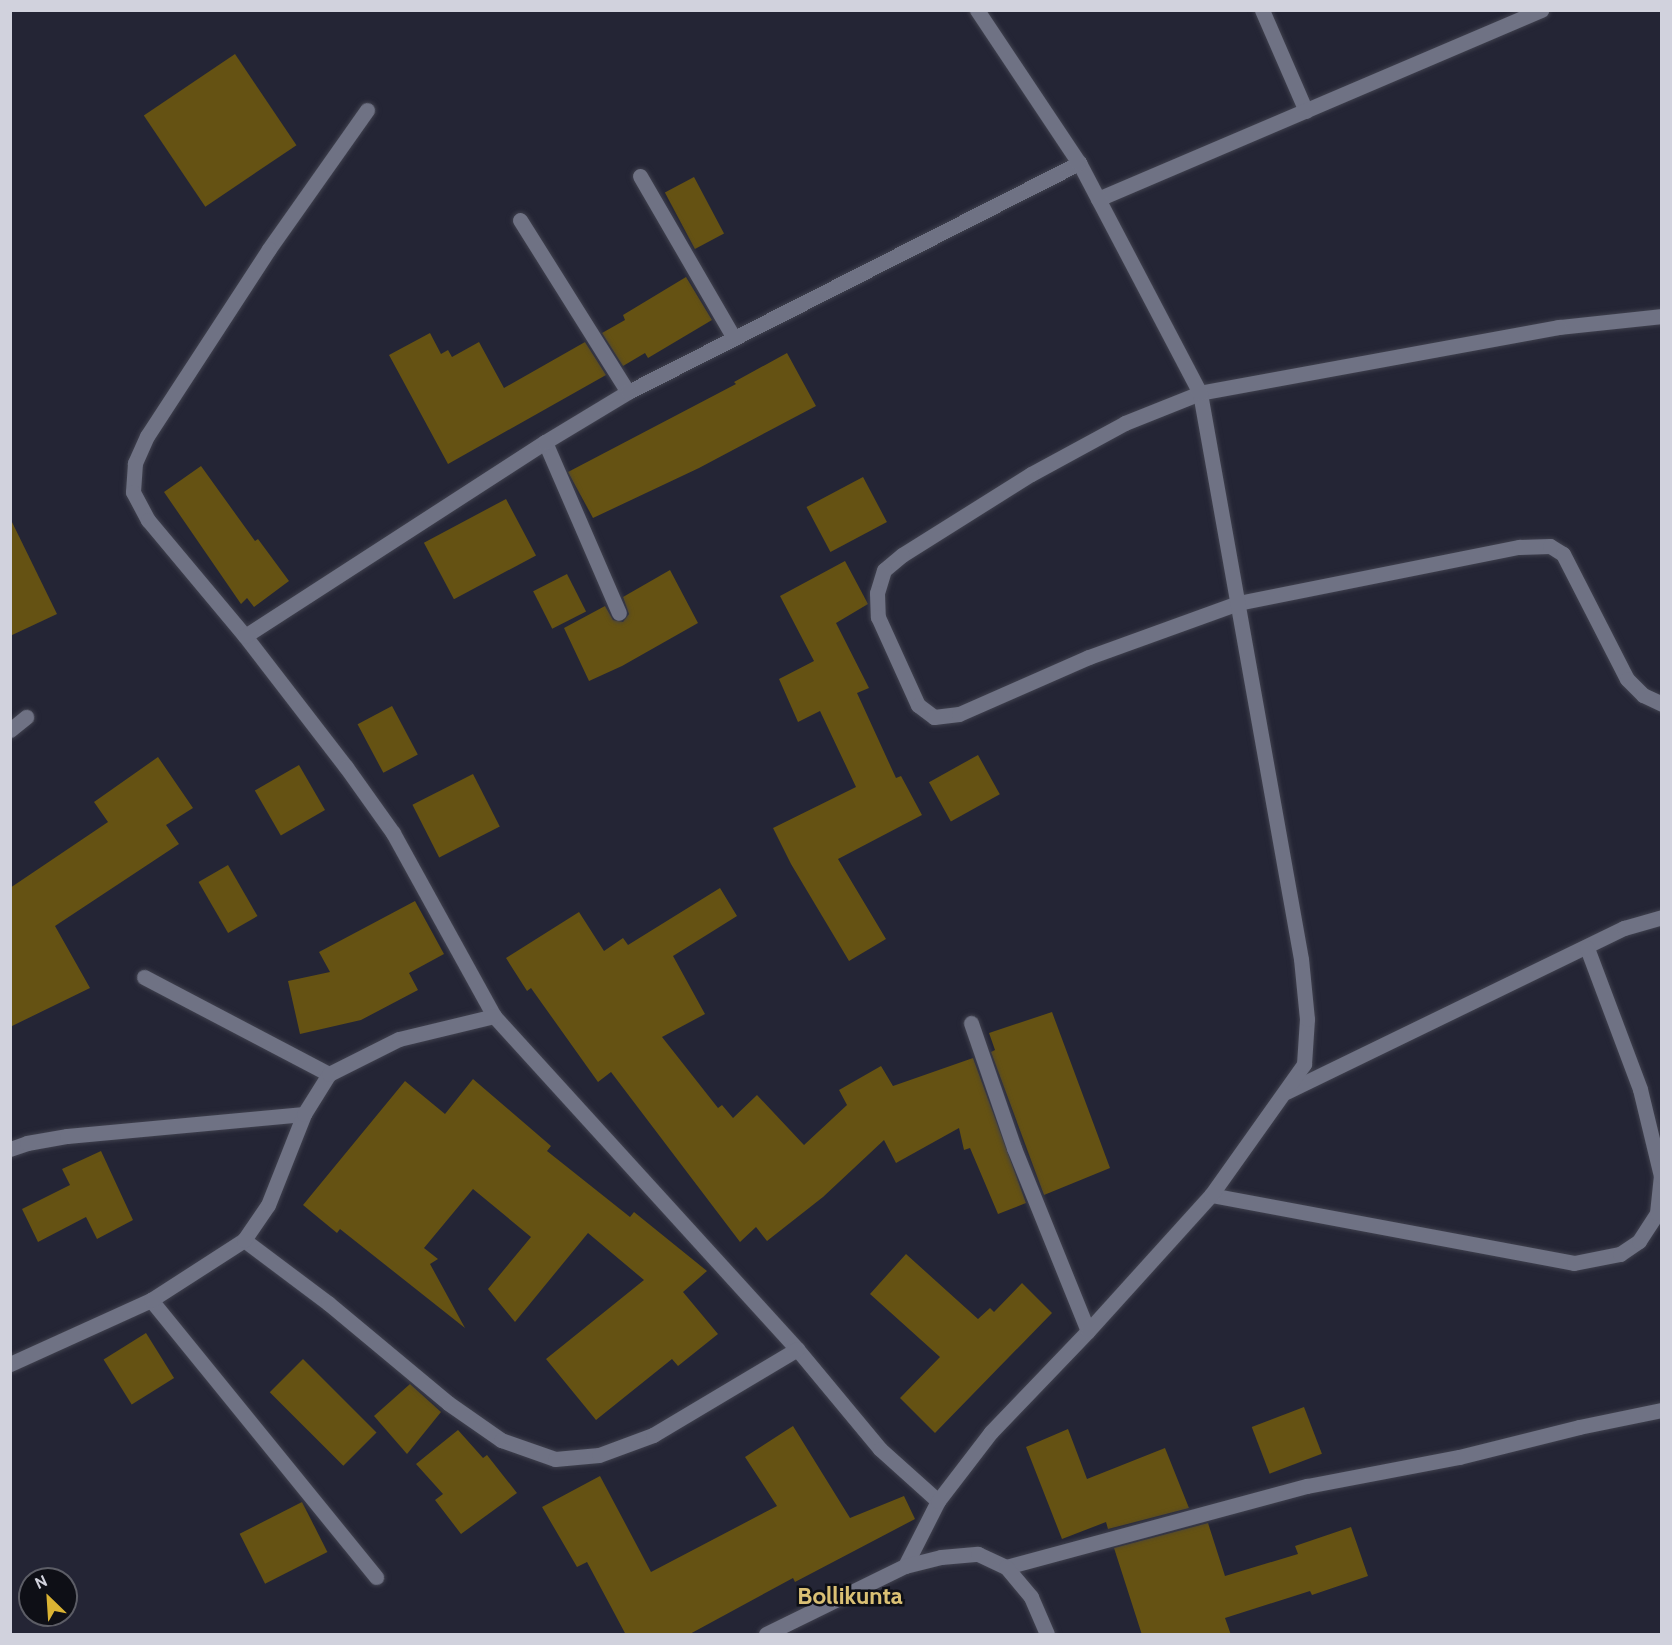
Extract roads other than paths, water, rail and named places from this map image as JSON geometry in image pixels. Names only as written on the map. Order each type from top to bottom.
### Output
[{"type":"street","points":[[905,1566],[938,1501],[991,1432],[1088,1331],[1211,1195],[1304,1064],[1307,1019],[1301,959],[1200,393],[1079,163],[977,10]]},
{"type":"street","points":[[1262,10],[1306,111]]},
{"type":"street","points":[[1098,199],[1541,10]]},
{"type":"street","points":[[367,110],[262,259],[147,436],[135,463],[133,492],[148,520],[245,636],[346,767],[393,833],[494,1016],[797,1349],[880,1449],[938,1501]]},
{"type":"street","points":[[245,636],[545,442],[628,392],[1079,163]]},
{"type":"street","points":[[640,176],[734,338]]},
{"type":"street","points":[[520,220],[628,392]]},
{"type":"street","points":[[1662,316],[1559,327],[1200,393],[1125,423],[1070,452],[902,555],[884,570],[877,592],[878,617],[918,705],[934,717],[958,714],[1089,657],[1238,603],[1519,547],[1550,546],[1563,554],[1627,679],[1643,695],[1662,704]]},
{"type":"street","points":[[545,442],[619,613]]},
{"type":"street","points":[[10,730],[26,717]]},
{"type":"street","points":[[1283,1093],[1587,948],[1624,928],[1662,916]]},
{"type":"street","points":[[1211,1195],[1574,1263],[1620,1254],[1639,1241],[1657,1213],[1661,1176],[1640,1089],[1587,948]]},
{"type":"street","points":[[144,977],[329,1074]]},
{"type":"street","points":[[10,1364],[151,1300],[244,1240],[268,1205],[304,1114],[329,1074],[399,1039],[494,1016]]},
{"type":"street","points":[[971,1023],[1014,1148],[1088,1331]]},
{"type":"street","points":[[10,1149],[27,1143],[67,1136],[304,1114]]},
{"type":"street","points":[[244,1240],[328,1302],[448,1403],[501,1440],[555,1459],[599,1455],[653,1435],[797,1349]]},
{"type":"street","points":[[151,1300],[376,1577]]},
{"type":"street","points":[[1006,1567],[1307,1486],[1459,1457],[1579,1427],[1662,1410]]},
{"type":"street","points":[[766,1635],[905,1566],[941,1557],[978,1554],[1006,1567],[1031,1597],[1047,1635]]},
{"type":"district","name":"Bollikunta","points":[[850,1596]]}]
